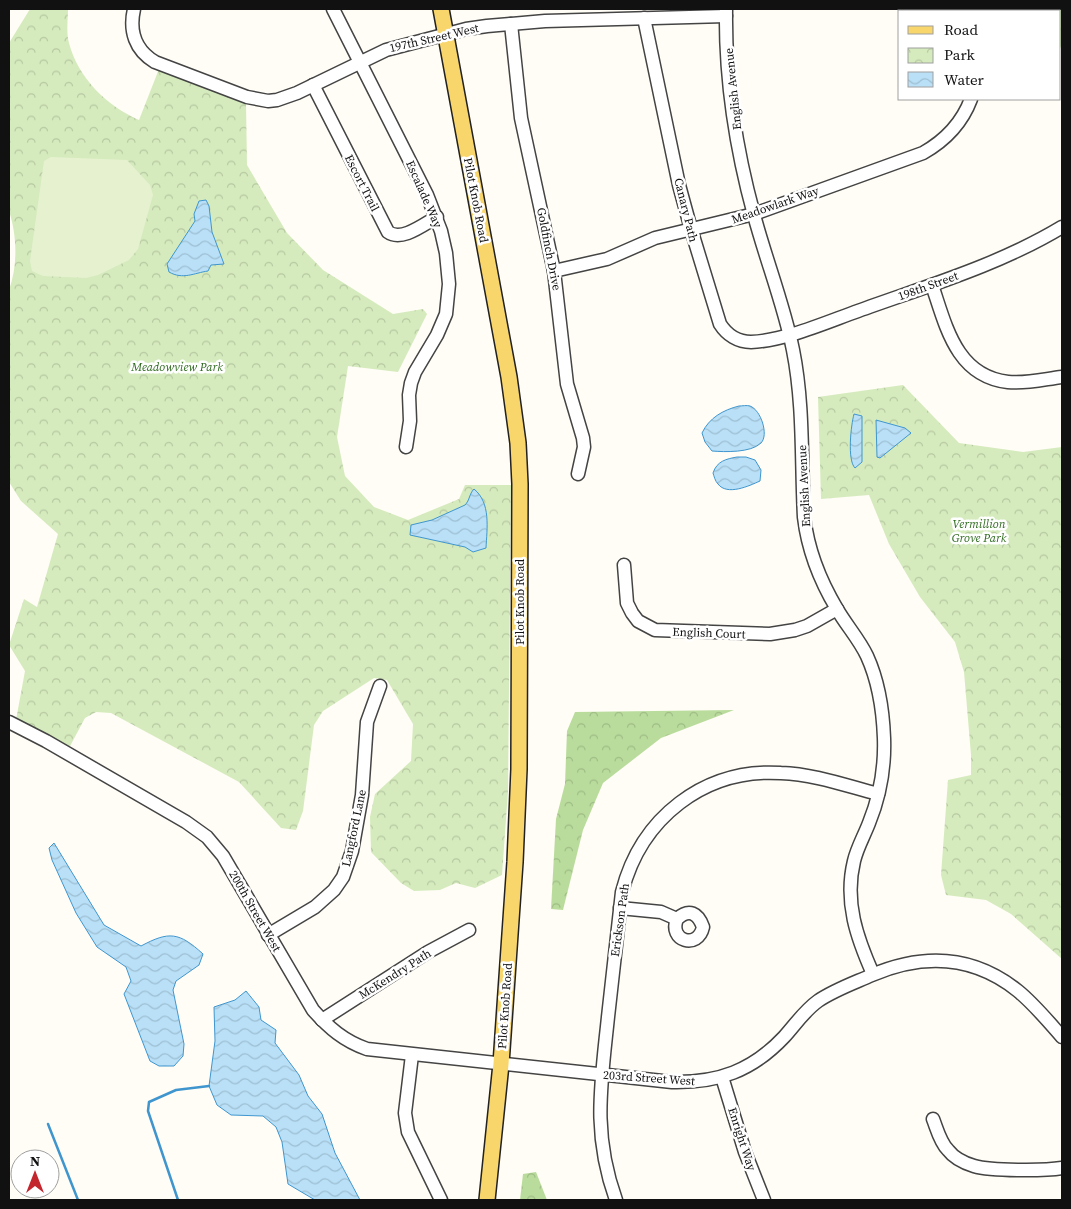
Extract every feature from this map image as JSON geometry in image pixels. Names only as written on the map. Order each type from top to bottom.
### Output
[{"type":"main road","name":"Pilot Knob Road","points":[[441,9],[444,35],[509,377],[520,471],[519,769],[512,911],[501,1064],[488,1200]]},
{"type":"street","name":"197th Street West","points":[[134,9],[131,26],[133,36],[142,53],[155,62],[247,98],[268,100],[278,100],[399,45],[466,29],[511,24],[544,15],[644,18],[726,12]]},
{"type":"street","name":"Escalade Way","points":[[333,9],[437,217],[446,254],[449,301],[443,325],[418,365],[411,383],[409,395],[410,421],[406,447]]},
{"type":"street","name":"English Avenue","points":[[726,12],[735,121],[754,214],[790,334],[800,391],[803,503],[806,536],[816,570],[837,609],[867,657],[875,684],[884,737],[878,794],[873,812],[853,862],[850,897],[854,926],[873,974]]},
{"type":"street","name":"Canary Path","points":[[644,18],[679,184],[717,316],[725,331],[744,342],[790,334]]},
{"type":"street","name":"Goldfinch Drive","points":[[511,24],[521,118],[554,271],[566,377],[571,402],[583,438],[584,446],[578,474]]},
{"type":"street","name":"Escort Trail","points":[[313,84],[388,232],[392,235],[403,235],[437,217]]},
{"type":"street","name":"Meadowlark Way","points":[[554,271],[607,259],[644,241],[754,214],[923,153],[943,140],[953,130],[961,120],[971,100]]},
{"type":"street","name":"198th Street","points":[[790,334],[1007,256],[1062,227]]},
{"type":"street","points":[[932,284],[949,335],[956,348],[973,368],[984,375],[1009,382],[1062,377]]},
{"type":"street","name":"English Court","points":[[624,565],[627,603],[638,621],[655,630],[770,634],[801,628],[837,609]]},
{"type":"street","name":"Langford Lane","points":[[268,935],[315,907],[334,890],[343,877],[352,851],[362,795],[367,722],[380,686]]},
{"type":"street","name":"200th Street West","points":[[9,722],[46,741],[198,830],[215,846],[223,856],[306,1000],[322,1020],[341,1037],[354,1044],[382,1052],[501,1064]]},
{"type":"street","name":"Erickson Path","points":[[616,1200],[606,1168],[600,1132],[600,1097],[620,908],[625,880],[643,841],[673,808],[688,796],[713,784],[745,774],[780,772],[807,776],[878,794]]},
{"type":"street","points":[[620,908],[661,912],[677,919]]},
{"type":"street","name":"McKendry Path","points":[[322,1020],[428,952],[469,930]]},
{"type":"street","name":"203rd Street West","points":[[501,1064],[686,1082],[722,1077],[765,1055],[817,1002],[843,987],[873,974],[914,961],[941,960],[969,965],[995,976],[1019,992],[1062,1037]]},
{"type":"street","points":[[412,1054],[405,1122],[441,1200]]},
{"type":"street","name":"Enright Way","points":[[722,1077],[745,1152],[764,1200]]},
{"type":"street","points":[[933,1119],[942,1142],[961,1161],[985,1168],[1062,1168]]},
{"type":"green space","name":"Meadowview Park","points":[[30,9],[68,9],[68,39],[79,68],[105,99],[139,120],[159,69],[246,104],[247,165],[287,233],[323,270],[393,314],[423,309],[427,314],[398,372],[348,366],[337,437],[345,476],[374,507],[408,520],[459,499],[465,485],[511,485],[508,791],[502,875],[475,888],[456,883],[440,890],[414,891],[401,883],[371,852],[370,817],[375,794],[411,761],[413,724],[387,680],[374,678],[323,711],[314,725],[303,811],[296,830],[281,828],[239,782],[111,713],[96,712],[85,718],[69,748],[16,720],[25,671],[9,645],[24,599],[37,607],[58,534],[21,501],[9,482],[9,290],[14,270],[15,240],[9,211],[9,43]]},
{"type":"green space","points":[[1062,9],[1061,46],[1061,10],[1030,10]]},
{"type":"green space","points":[[51,157],[127,160],[150,185],[153,195],[138,249],[129,260],[98,275],[86,278],[43,276],[32,271],[30,261],[44,161]]},
{"type":"green space","name":"Vermillion Grove Park","points":[[903,385],[959,443],[1023,452],[1062,447],[1062,959],[1011,914],[986,900],[946,895],[941,875],[948,780],[971,775],[964,672],[955,642],[920,597],[889,544],[869,495],[821,499],[818,397]]},
{"type":"green space","points":[[734,710],[661,738],[603,783],[583,830],[563,910],[551,909],[556,819],[565,784],[567,731],[575,712]]},
{"type":"green space","points":[[536,1172],[547,1200],[520,1200],[523,1174]]},
{"type":"water","points":[[206,200],[209,206],[212,232],[224,264],[211,265],[208,271],[188,275],[179,276],[169,272],[167,264],[195,221],[194,214],[199,201]]},
{"type":"water","points":[[739,406],[754,408],[760,417],[764,429],[761,443],[751,449],[730,452],[712,451],[705,442],[702,433],[708,423],[717,415]]},
{"type":"water","points":[[854,414],[862,416],[862,462],[855,468],[850,450]]},
{"type":"water","points":[[876,420],[905,428],[911,433],[880,458],[877,457]]},
{"type":"water","points":[[737,457],[755,460],[761,470],[760,481],[738,489],[722,488],[717,483],[713,473],[722,461]]},
{"type":"water","points":[[474,489],[483,501],[486,509],[486,548],[473,552],[465,547],[410,535],[411,525],[432,520],[465,505]]},
{"type":"water","points":[[54,843],[104,925],[141,946],[159,938],[174,936],[187,941],[203,954],[199,965],[176,981],[173,990],[184,1044],[183,1056],[174,1066],[159,1066],[150,1061],[124,994],[131,981],[126,967],[97,947],[76,913],[52,860],[49,848]]},
{"type":"water","points":[[246,991],[259,1007],[261,1020],[276,1030],[275,1043],[299,1075],[308,1096],[322,1114],[335,1153],[360,1200],[315,1200],[288,1184],[282,1142],[276,1127],[263,1116],[231,1115],[217,1105],[209,1086],[215,1041],[214,1007],[235,1000]]},
{"type":"waterway","points":[[178,1200],[148,1111],[149,1102],[176,1090],[209,1086]]},
{"type":"waterway","points":[[48,1124],[78,1200]]}]
